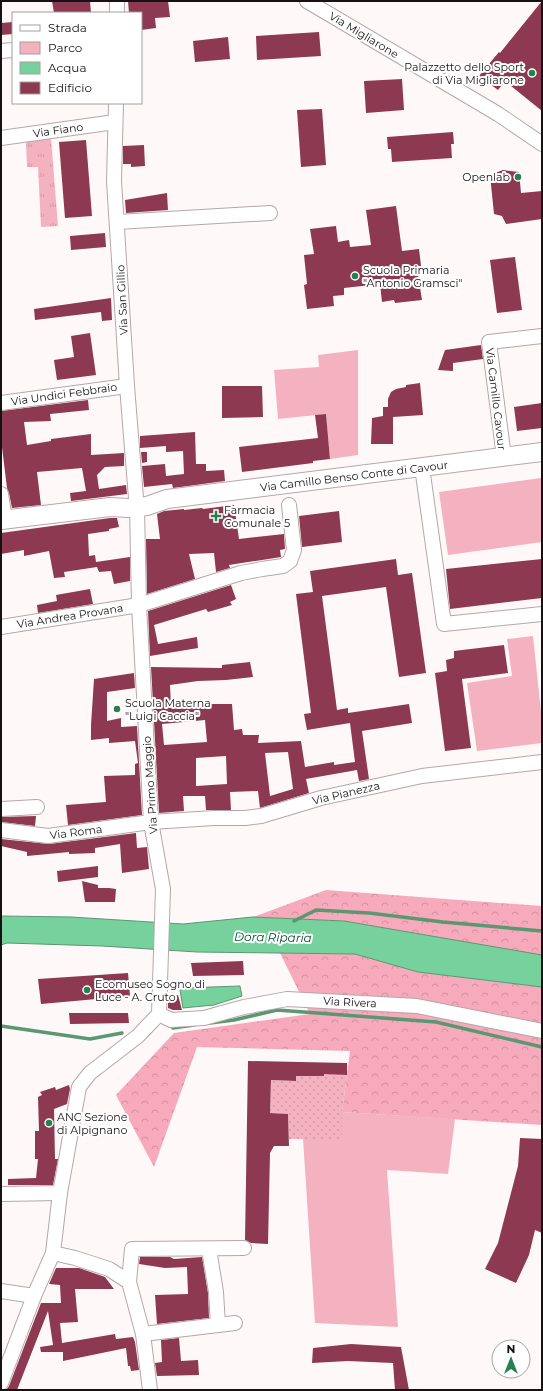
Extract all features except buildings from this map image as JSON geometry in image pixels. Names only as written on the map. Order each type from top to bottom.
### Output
[{"type":"main road","name":"Via Camillo Benso Conte di Cavour","points":[[3,520],[110,507],[127,499],[137,502],[146,496],[167,499],[542,452]]},
{"type":"street","points":[[117,1],[117,12]]},
{"type":"street","name":"Via Migliarone","points":[[307,1],[498,114],[542,144]]},
{"type":"street","points":[[1,51],[12,50]]},
{"type":"street","name":"Via San Gillio","points":[[116,104],[114,180],[127,386],[137,502]]},
{"type":"street","name":"Via Fiano","points":[[1,138],[115,122]]},
{"type":"street","points":[[117,222],[270,213]]},
{"type":"street","name":"Via Camillo Cavour","points":[[504,457],[489,342],[542,336]]},
{"type":"street","name":"Via Undici Febbraio","points":[[1,402],[127,386]]},
{"type":"street","points":[[422,467],[444,624],[542,614]]},
{"type":"street","points":[[1,494],[3,520]]},
{"type":"street","name":"Via Primo Maggio","points":[[137,502],[139,605],[151,822],[163,889],[160,1009]]},
{"type":"street","name":"Via Andrea Provana","points":[[1,627],[139,605],[262,568],[283,566],[290,561],[294,550],[289,506]]},
{"type":"street","name":"Via Pianezza","points":[[151,822],[261,816],[322,798],[422,776],[542,762]]},
{"type":"street","points":[[1,809],[37,807]]},
{"type":"street","name":"Via Roma","points":[[1,830],[48,836],[151,822]]},
{"type":"street","name":"Via Rivera","points":[[160,1009],[171,1020],[204,1018],[244,1007],[287,999],[417,1006],[542,1031]]},
{"type":"street","points":[[1,1383],[34,1296],[54,1253],[60,1193],[79,1087],[90,1073],[138,1036],[160,1009]]},
{"type":"street","points":[[1,1194],[60,1193]]},
{"type":"street","points":[[150,1390],[143,1334],[128,1282],[132,1249],[244,1248]]},
{"type":"street","points":[[210,1249],[216,1292],[218,1325]]},
{"type":"street","points":[[54,1253],[108,1269],[128,1282]]},
{"type":"street","points":[[1,1291],[34,1296]]},
{"type":"street","points":[[143,1334],[235,1323]]},
{"type":"green space","points":[[51,138],[58,226],[41,227],[38,167],[27,167],[26,141]]},
{"type":"green space","points":[[358,350],[358,455],[330,459],[326,414],[278,419],[274,370],[319,367],[318,355]]},
{"type":"green space","points":[[541,478],[542,542],[448,555],[439,492]]},
{"type":"green space","points":[[533,636],[542,721],[542,743],[477,751],[467,683],[512,676],[507,639]]},
{"type":"green space","points":[[326,890],[542,906],[542,956],[344,921],[253,917]]},
{"type":"green space","points":[[280,953],[355,954],[418,972],[542,987],[542,1125],[342,1112],[350,1051],[197,1047],[154,1167],[116,1095],[174,1033],[310,1014]]},
{"type":"green space","points":[[324,1073],[347,1075],[342,1112],[342,1139],[289,1139],[288,1114],[270,1113],[271,1080],[295,1081],[296,1076],[324,1076]]},
{"type":"green space","points":[[342,1112],[455,1119],[448,1174],[387,1170],[398,1327],[315,1323],[303,1139],[342,1139]]},
{"type":"water","name":"Dora Riparia","points":[[1,916],[71,917],[183,924],[253,917],[344,921],[542,955],[542,987],[418,972],[355,954],[197,952],[102,946],[7,943],[1,945]]},
{"type":"water","points":[[240,986],[242,996],[214,1005],[183,1008],[180,990],[182,988]]},
{"type":"waterway","points":[[294,921],[316,910],[369,913],[443,922],[542,931]]},
{"type":"waterway","points":[[210,1023],[234,1020],[277,1010],[436,1022],[542,1047]]},
{"type":"waterway","points":[[173,1028],[194,1025]]},
{"type":"waterway","points":[[1,1026],[90,1039],[122,1033]]},
{"type":"place","name":"Palazzetto dello Sport di Via Migliarone","points":[[532,73]]},
{"type":"place","name":"Openlab","points":[[518,177]]},
{"type":"place","name":"Scuola Primaria \"Antonio Gramsci\"","points":[[355,276]]},
{"type":"place","name":"Farmacia Comunale 5","points":[[216,516]]},
{"type":"place","name":"Scuola Materna \"Luigi Caccia\"","points":[[117,709]]},
{"type":"place","name":"Ecomuseo Sogno di Luce - A. Cruto","points":[[87,990]]},
{"type":"place","name":"ANC Sezione di Alpignano","points":[[49,1123]]}]
